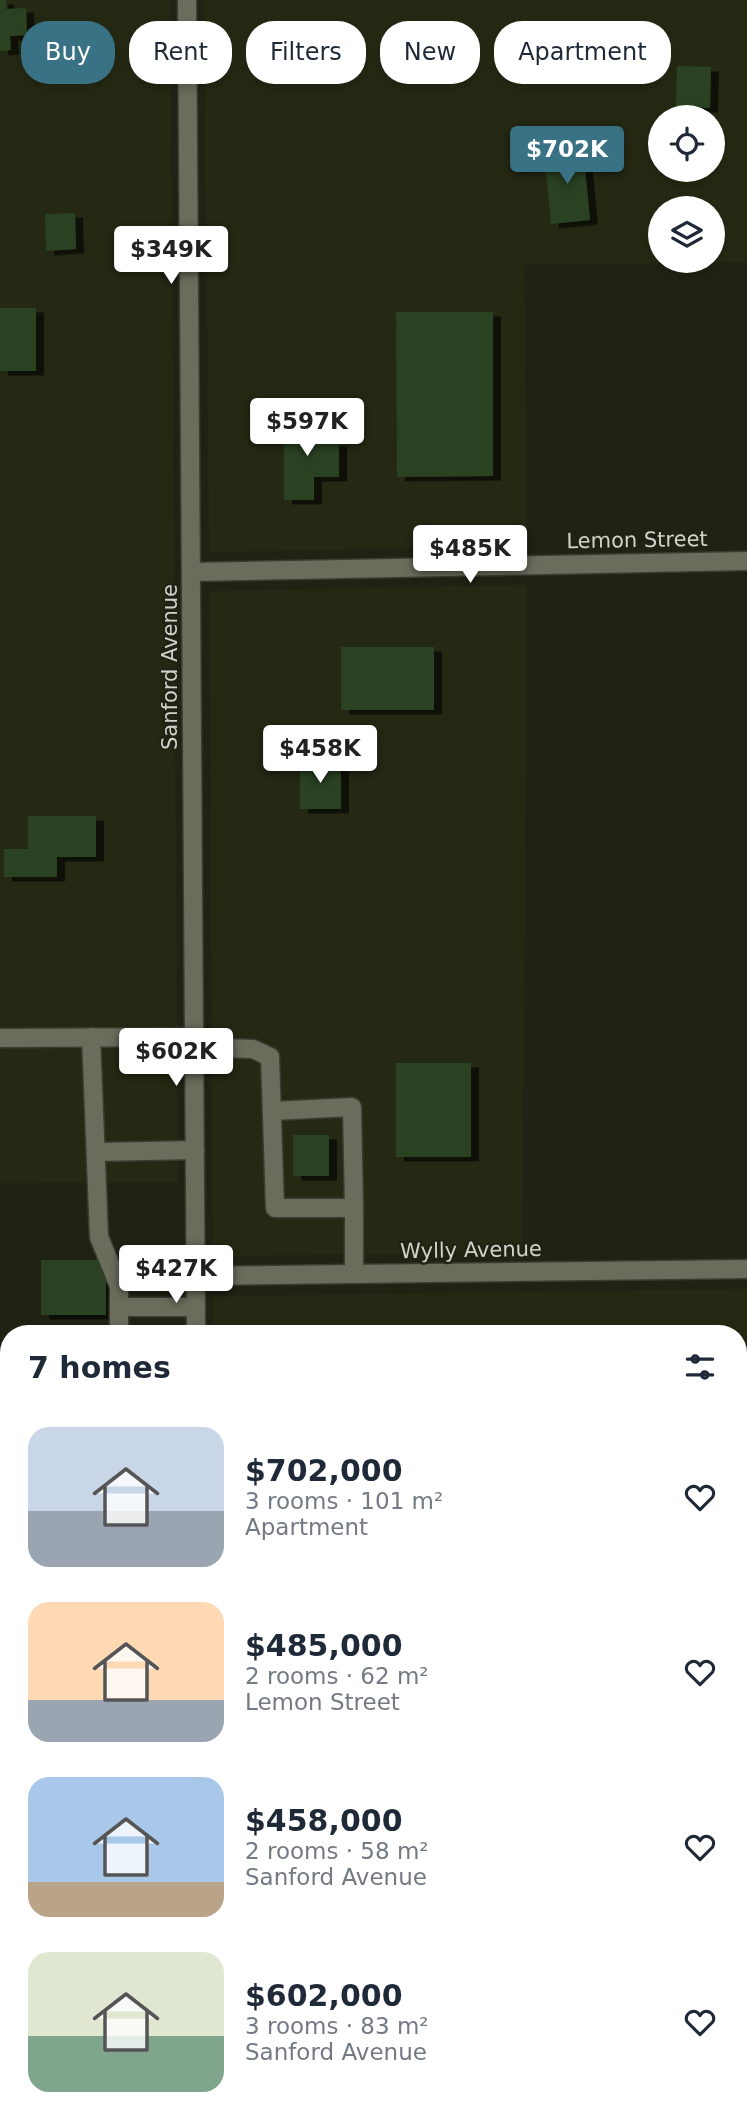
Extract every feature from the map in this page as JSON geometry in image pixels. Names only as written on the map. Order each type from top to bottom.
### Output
[{"type":"main road","name":"Sanford Avenue","points":[[187,0],[193,572],[196,1325]]},
{"type":"main road","name":"Lemon Street","points":[[193,572],[747,561]]},
{"type":"main road","points":[[92,1037],[99,1237],[120,1286],[119,1325]]},
{"type":"main road","points":[[0,1038],[92,1037],[195,1042],[253,1049],[270,1057],[275,1208],[354,1208]]},
{"type":"main road","points":[[272,1111],[352,1107],[354,1274]]},
{"type":"main road","points":[[96,1152],[195,1150]]},
{"type":"main road","name":"Wylly Avenue","points":[[196,1276],[747,1269]]},
{"type":"main road","points":[[120,1307],[196,1307]]},
{"type":"shaded area","points":[[0,0],[170,0],[170,21],[129,21],[129,84],[171,84],[178,1182],[0,1183]]},
{"type":"shaded area","points":[[204,0],[747,0],[747,262],[725,262],[725,196],[648,196],[648,263],[524,265],[527,546],[209,552],[205,84],[232,84],[232,21],[204,21]]},
{"type":"shaded area","points":[[527,585],[522,1251],[617,1251],[213,1256],[210,591]]},
{"type":"shaded area","points":[[747,1289],[747,1325],[213,1325],[213,1296]]},
{"type":"building","points":[[0,0],[6,0],[6,9],[26,8],[26,21],[21,21],[21,35],[10,36],[11,50],[0,51]]},
{"type":"building","points":[[677,66],[711,67],[710,105],[676,105]]},
{"type":"building","points":[[583,148],[590,220],[551,224],[544,152]]},
{"type":"building","points":[[75,213],[76,249],[46,251],[45,214]]},
{"type":"building","points":[[0,308],[36,308],[36,371],[0,371]]},
{"type":"building","points":[[396,312],[493,312],[493,476],[397,477]]},
{"type":"building","points":[[284,417],[320,417],[320,442],[339,442],[339,477],[314,477],[314,500],[284,500]]},
{"type":"building","points":[[341,647],[434,647],[434,710],[341,710]]},
{"type":"building","points":[[300,760],[341,760],[341,809],[300,809]]},
{"type":"building","points":[[28,816],[96,816],[96,857],[57,857],[57,877],[4,877],[4,849],[28,849]]},
{"type":"building","points":[[396,1063],[471,1063],[471,1157],[396,1157]]},
{"type":"building","points":[[293,1135],[329,1135],[329,1176],[293,1176]]},
{"type":"building","points":[[41,1260],[106,1260],[106,1315],[41,1315]]}]
